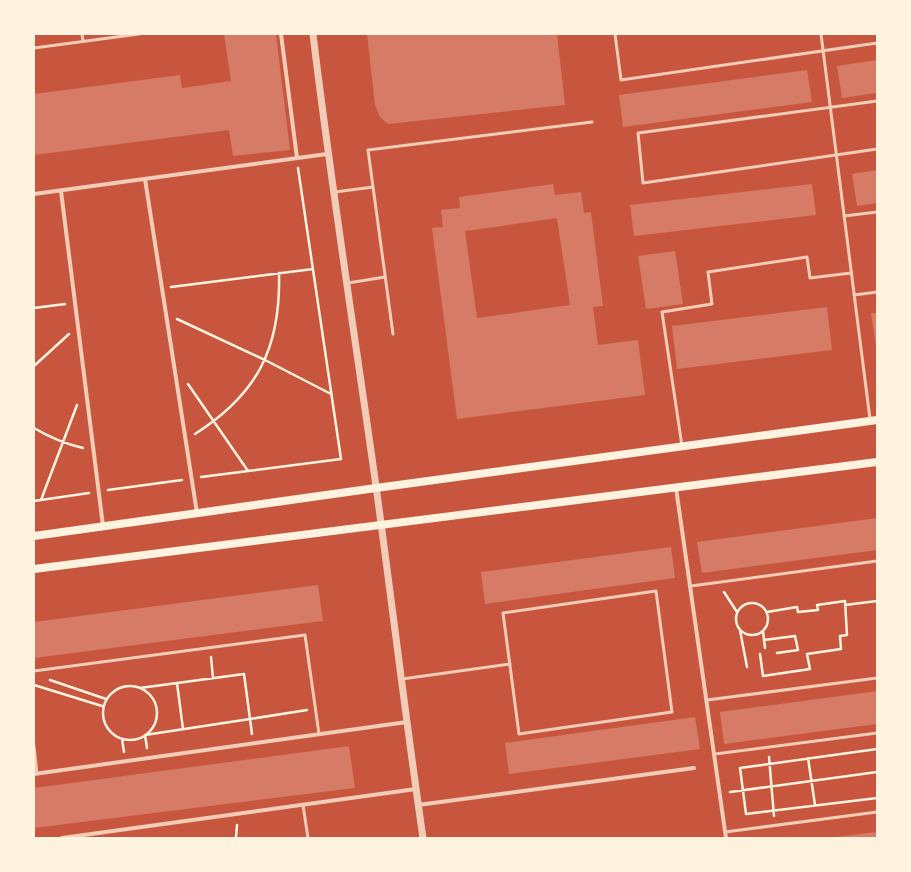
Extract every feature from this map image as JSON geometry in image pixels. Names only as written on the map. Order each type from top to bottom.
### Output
[{"type":"main road","points":[[34,536],[682,446],[874,421]]},
{"type":"main road","points":[[34,569],[877,462]]},
{"type":"street","points":[[281,34],[297,158]]},
{"type":"street","points":[[313,34],[327,154],[376,488],[400,679],[423,838]]},
{"type":"street","points":[[34,194],[327,154]]},
{"type":"street","points":[[146,179],[197,513]]},
{"type":"street","points":[[61,191],[104,526]]},
{"type":"street","points":[[676,487],[726,838]]},
{"type":"street","points":[[36,774],[406,722]]},
{"type":"street","points":[[418,805],[694,768]]},
{"type":"street","points":[[62,838],[416,789]]},
{"type":"lane","points":[[82,34],[83,41]]},
{"type":"lane","points":[[34,48],[139,34]]},
{"type":"lane","points":[[615,34],[621,80],[877,43]]},
{"type":"lane","points":[[821,34],[854,295],[874,421]]},
{"type":"lane","points":[[877,102],[638,133],[643,184],[877,149]]},
{"type":"lane","points":[[393,334],[368,150],[592,122]]},
{"type":"lane","points":[[333,192],[373,187]]},
{"type":"lane","points":[[844,216],[877,212]]},
{"type":"lane","points":[[682,446],[662,312],[712,304],[708,272],[807,257],[810,278],[851,273]]},
{"type":"lane","points":[[346,283],[385,277]]},
{"type":"lane","points":[[854,295],[877,292]]},
{"type":"lane","points":[[691,586],[877,561]]},
{"type":"lane","points":[[656,591],[672,712],[519,734],[510,664],[503,613],[656,591]]},
{"type":"lane","points":[[34,671],[305,635],[319,735]]},
{"type":"lane","points":[[400,679],[510,664]]},
{"type":"lane","points":[[707,700],[877,678]]},
{"type":"lane","points":[[715,754],[877,733]]},
{"type":"lane","points":[[34,746],[36,774]]},
{"type":"lane","points":[[303,805],[308,838]]},
{"type":"lane","points":[[725,832],[877,812]]},
{"type":"path","points":[[34,501],[192,478],[341,459],[297,158]]},
{"type":"path","points":[[162,288],[313,269]]},
{"type":"path","points":[[186,440],[214,422],[238,400],[252,383],[265,360],[278,320],[280,273]]},
{"type":"path","points":[[34,308],[75,302]]},
{"type":"path","points":[[166,314],[265,360],[332,394]]},
{"type":"path","points":[[34,366],[78,326]]},
{"type":"path","points":[[188,384],[248,471]]},
{"type":"path","points":[[41,500],[77,404]]},
{"type":"path","points":[[34,428],[63,442],[94,450]]},
{"type":"path","points":[[718,583],[737,612]]},
{"type":"path","points":[[760,654],[763,676],[810,669],[807,654],[841,648],[840,636],[847,635],[845,601],[817,605],[818,610],[798,612],[797,607],[766,612]]},
{"type":"path","points":[[845,605],[877,601]]},
{"type":"path","points":[[747,667],[740,630],[736,623],[737,612],[740,608],[749,603],[759,604],[766,612],[768,622],[763,631],[765,648]]},
{"type":"path","points":[[740,630],[753,635],[763,631]]},
{"type":"path","points":[[764,640],[795,636],[798,650],[777,653]]},
{"type":"path","points":[[210,648],[213,678]]},
{"type":"path","points":[[140,688],[244,674],[250,719]]},
{"type":"path","points":[[48,680],[106,699]]},
{"type":"path","points":[[177,683],[184,729]]},
{"type":"path","points":[[34,685],[102,706]]},
{"type":"path","points":[[145,735],[156,721],[157,712],[151,696],[140,688],[129,685],[120,687],[113,691],[102,706],[105,724],[110,731],[118,737],[126,740],[136,739],[145,735],[315,709]]},
{"type":"path","points":[[768,747],[775,825]]},
{"type":"path","points":[[877,749],[740,768],[746,814],[877,798]]},
{"type":"path","points":[[808,758],[816,805]]},
{"type":"path","points":[[720,794],[877,772]]},
{"type":"building","points":[[224,34],[276,34],[290,150],[233,156],[229,130],[34,155],[34,94],[180,75],[182,88],[231,81]]},
{"type":"building","points":[[367,34],[557,34],[565,105],[388,124],[380,117],[375,105]]},
{"type":"building","points":[[877,60],[877,93],[842,98],[837,66]]},
{"type":"building","points":[[807,70],[812,102],[623,127],[619,95]]},
{"type":"building","points":[[877,170],[877,203],[857,206],[852,174]]},
{"type":"building","points":[[553,184],[555,195],[581,192],[584,213],[591,212],[603,306],[593,307],[598,345],[638,340],[645,395],[457,419],[432,228],[443,227],[441,210],[460,208],[459,197]],"holes":[[[557,218],[570,305],[477,318],[465,231]]]},
{"type":"building","points":[[812,184],[816,215],[634,236],[630,205]]},
{"type":"building","points":[[675,251],[683,304],[646,309],[638,256]]},
{"type":"building","points":[[827,307],[832,350],[677,369],[672,326]]},
{"type":"building","points":[[871,313],[877,313],[877,346],[876,346]]},
{"type":"building","points":[[877,518],[877,550],[702,573],[697,542]]},
{"type":"building","points":[[671,547],[675,578],[485,604],[481,572]]},
{"type":"building","points":[[318,585],[323,621],[34,658],[34,622]]},
{"type":"building","points":[[877,691],[877,724],[724,744],[720,712]]},
{"type":"building","points":[[695,717],[700,749],[509,774],[505,743]]},
{"type":"building","points":[[349,746],[355,788],[34,828],[34,788]]},
{"type":"building","points":[[877,832],[877,838],[835,838],[835,837]]}]
